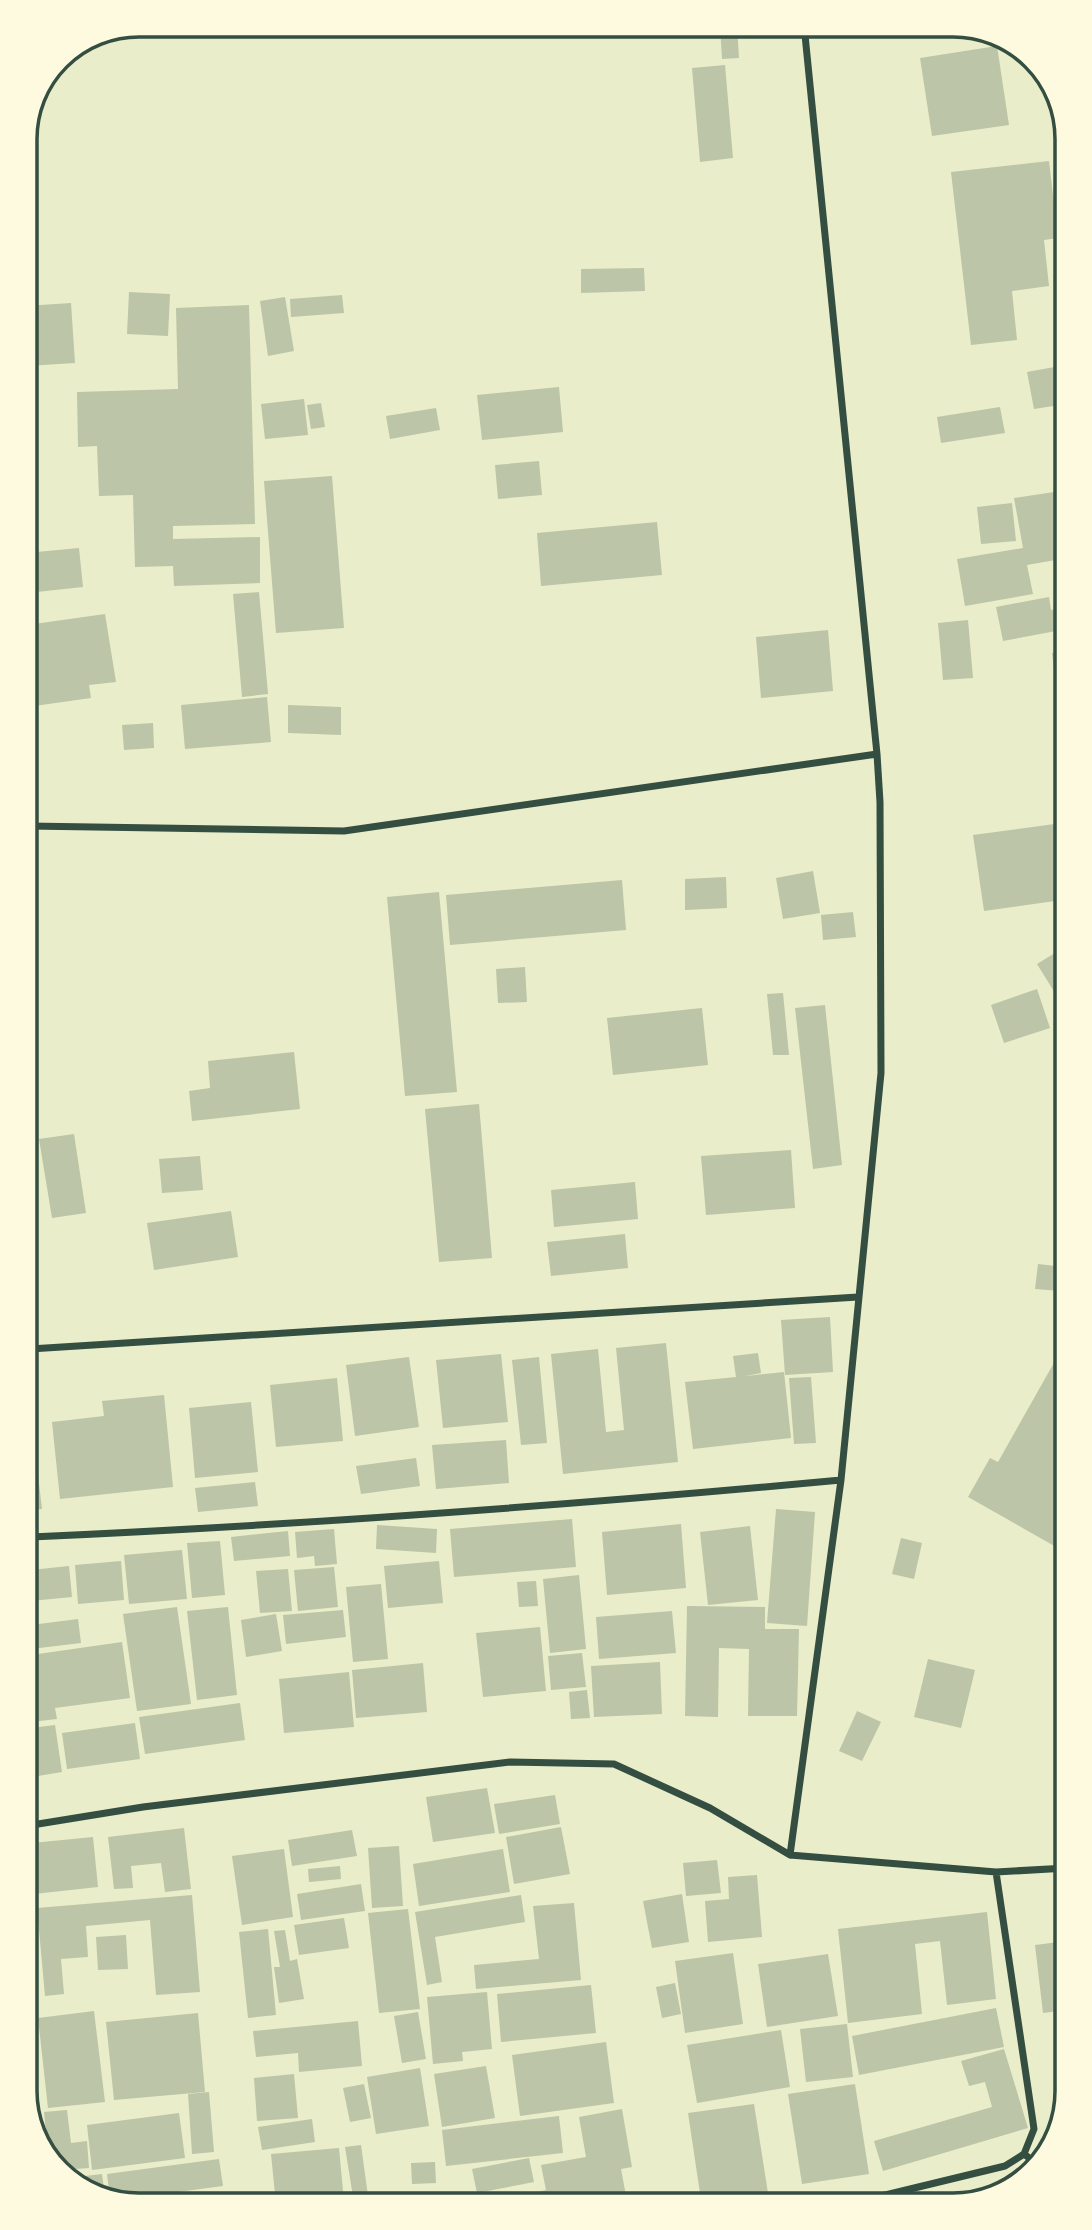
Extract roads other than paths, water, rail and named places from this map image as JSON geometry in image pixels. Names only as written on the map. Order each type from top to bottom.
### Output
[{"type":"street","points":[[790,1855],[841,1480],[881,1073],[880,803],[877,754],[805,37]]},
{"type":"street","points":[[37,826],[344,831],[877,754]]},
{"type":"street","points":[[37,1349],[858,1297]]},
{"type":"street","points":[[37,1537],[213,1529],[647,1498],[841,1480]]},
{"type":"street","points":[[37,1824],[143,1807],[510,1762],[614,1764],[710,1808],[790,1855],[996,1872],[1055,1869]]},
{"type":"street","points":[[894,2193],[1005,2166],[1024,2154],[1034,2129],[996,1872]]},
{"type":"street","points":[[1024,2154],[1030,2159]]}]
